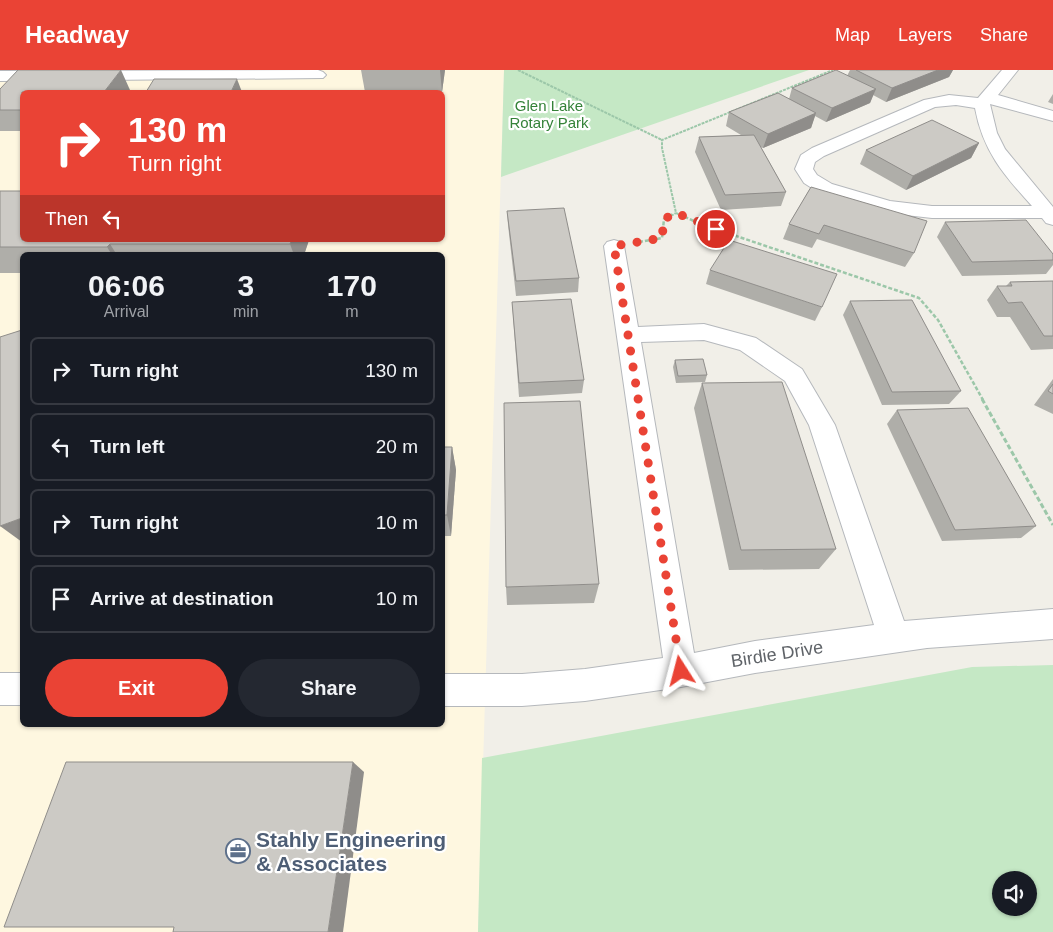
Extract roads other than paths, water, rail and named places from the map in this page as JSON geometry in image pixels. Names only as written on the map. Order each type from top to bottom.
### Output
[{"type":"street","points":[[1010,70],[985,101],[986,123],[995,148],[1016,176],[1050,215]]},
{"type":"street","points":[[0,76],[319,72],[312,90]]},
{"type":"street","points":[[1050,215],[932,212],[901,209],[825,188],[810,178],[804,169],[807,159],[818,152],[940,100],[985,101],[1053,116]]},
{"type":"street","points":[[614,246],[681,671]]},
{"type":"street","points":[[628,335],[704,332],[748,344],[794,375],[822,425],[894,637]]},
{"type":"street","name":"Birdie Drive","points":[[445,690],[522,690],[585,685],[681,671],[755,657],[894,637],[1053,624]]},
{"type":"street","points":[[0,689],[20,689]]},
{"type":"place","name":"Stahly Engineering & Associates","points":[[238,851]]},
{"type":"park label","name":"Glen Lake Rotary Park","points":[[549,114]]}]
